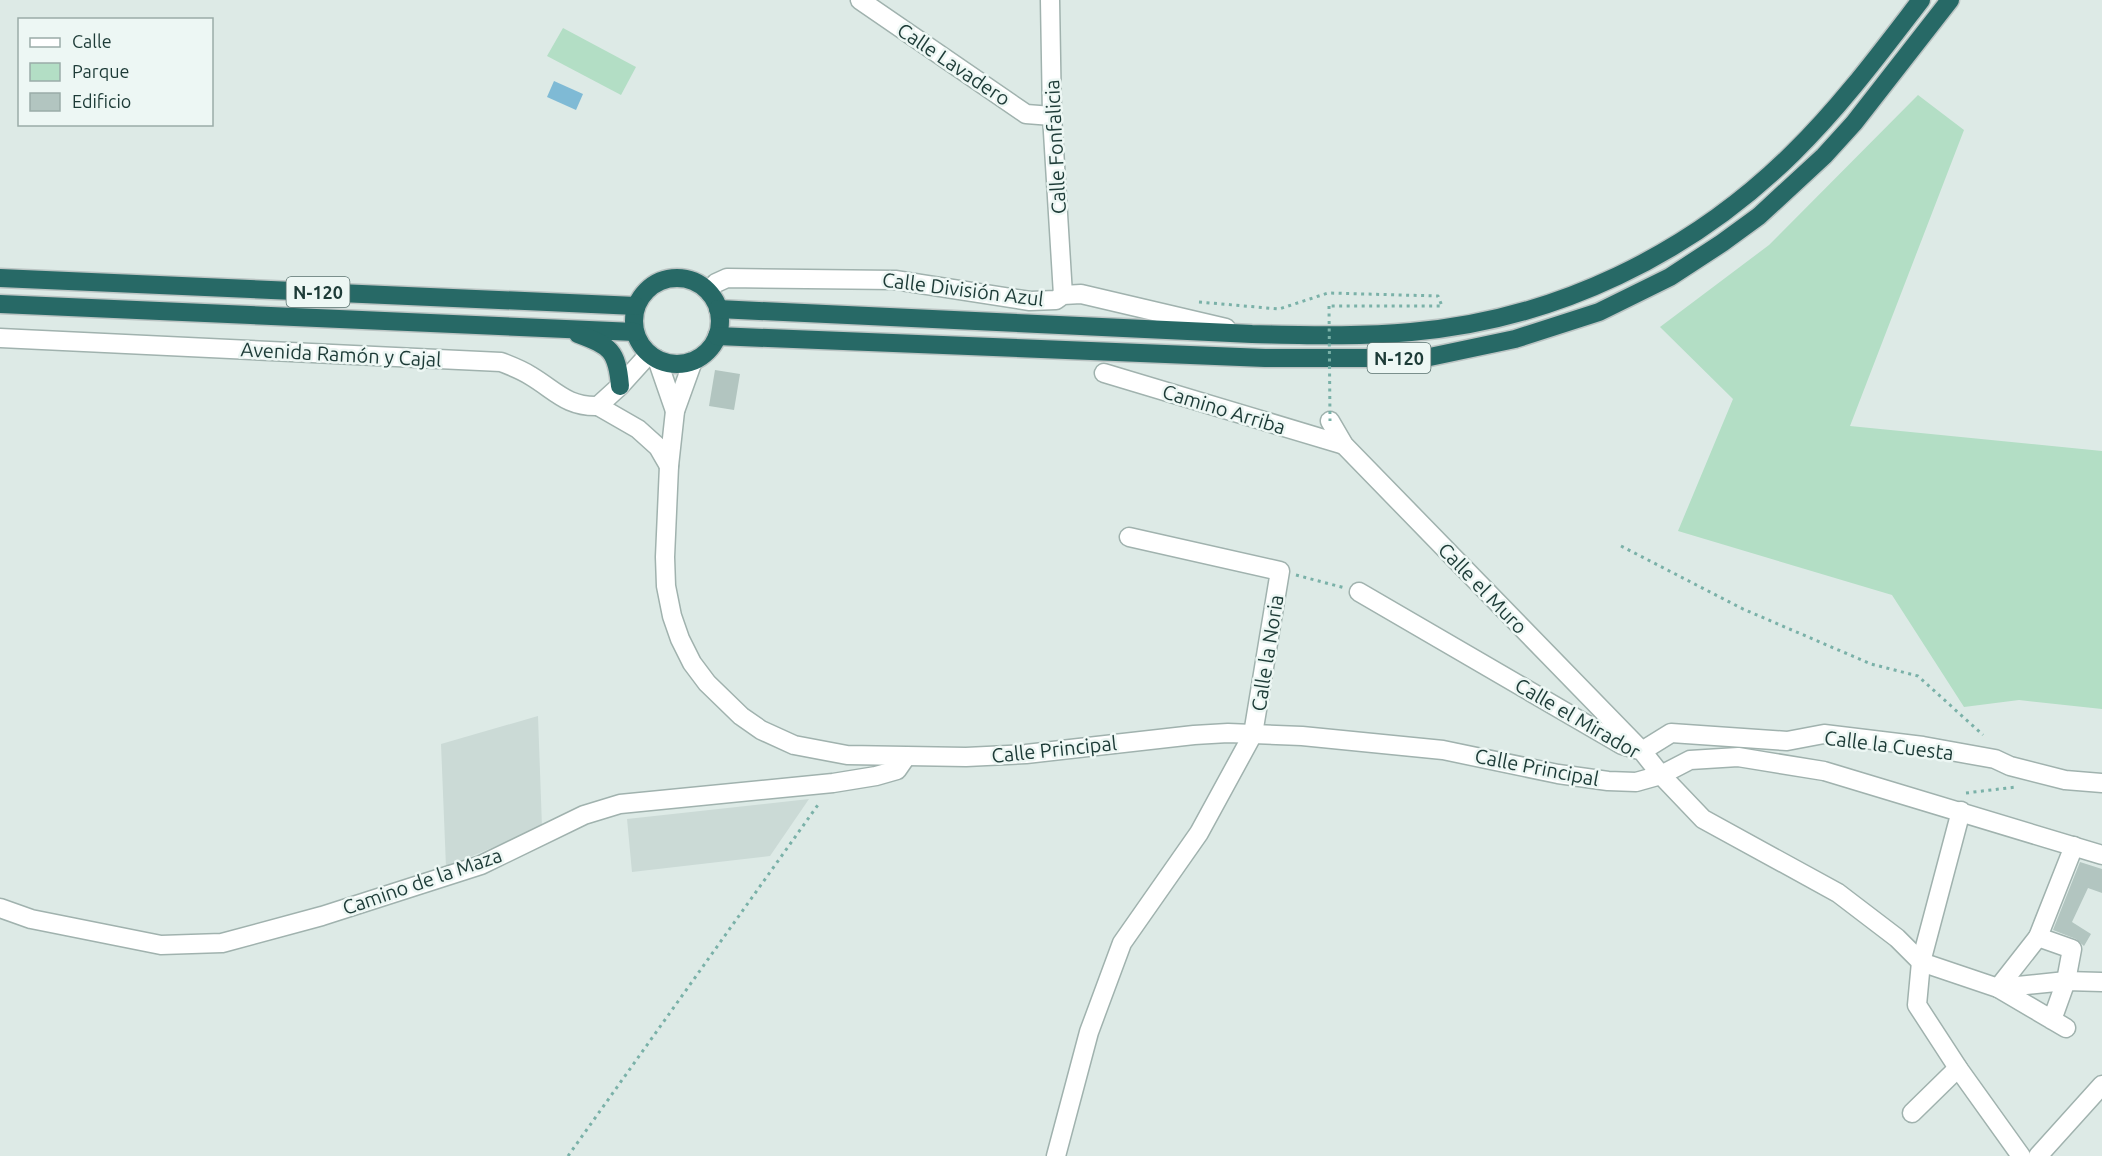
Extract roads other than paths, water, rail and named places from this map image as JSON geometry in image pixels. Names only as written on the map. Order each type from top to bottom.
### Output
[{"type":"highway","name":"N-120","points":[[718,309],[1252,334],[1375,335],[1446,328],[1500,318],[1540,307],[1614,279],[1706,226],[1761,183],[1825,121],[1921,0]]},
{"type":"highway","name":"N-120","points":[[717,336],[1265,358],[1425,358],[1515,339],[1599,312],[1670,277],[1759,216],[1816,163],[1854,123],[1950,0]]},
{"type":"highway","points":[[670,278],[692,280],[708,291],[718,309],[720,318],[717,336],[708,351],[693,361],[675,364],[653,357],[638,341],[635,332],[633,323],[636,306],[650,287],[670,278]]},
{"type":"highway","name":"N-120","points":[[0,279],[636,306]]},
{"type":"highway","name":"N-120","points":[[0,304],[635,332]]},
{"type":"highway","points":[[562,328],[599,342],[613,353],[619,368],[620,386]]},
{"type":"street","name":"Calle Lavadero","points":[[860,0],[1026,114],[1052,116]]},
{"type":"street","name":"Calle Fonfalicia","points":[[1050,0],[1052,116],[1063,295]]},
{"type":"street","name":"Calle División Azul","points":[[708,291],[716,283],[728,278],[867,278],[940,286],[1030,301],[1056,300],[1063,295],[1081,294],[1252,334]]},
{"type":"street","name":"Avenida Ramón y Cajal","points":[[0,338],[501,362],[530,374],[565,399],[582,406],[598,406],[638,429],[658,447],[669,466]]},
{"type":"street","points":[[598,406],[653,357],[675,411]]},
{"type":"street","points":[[675,411],[693,361]]},
{"type":"street","name":"Camino Arriba","points":[[1104,373],[1344,445]]},
{"type":"street","name":"Calle Principal","points":[[675,411],[669,466],[665,557],[666,586],[672,616],[680,639],[692,663],[707,683],[741,716],[761,730],[794,745],[847,755],[966,758],[1026,754],[1194,735],[1253,734],[1302,736],[1433,748],[1558,774],[1608,781],[1636,782],[1661,776]]},
{"type":"street","name":"Calle el Muro","points":[[1330,421],[1344,445],[1642,751]]},
{"type":"street","name":"Calle la Noria","points":[[1056,1156],[1089,1032],[1122,943],[1199,832],[1253,734],[1280,571],[1129,537]]},
{"type":"street","name":"Calle el Mirador","points":[[1359,592],[1622,745],[1642,751],[1661,776]]},
{"type":"street","name":"Calle la Cuesta","points":[[1642,751],[1671,733],[1787,741],[1824,734],[1923,746],[1995,759],[2010,766],[2065,780],[2102,783]]},
{"type":"street","name":"Camino de la Maza","points":[[0,908],[31,919],[161,945],[222,943],[322,916],[481,865],[584,815],[620,804],[833,783],[876,776],[897,770],[906,757]]},
{"type":"street","points":[[2038,937],[2072,949],[2059,1024],[1998,988],[1920,962],[1898,938],[1838,893],[1703,819],[1661,776],[1690,760],[1738,757],[1824,771],[1963,802],[2102,855]]},
{"type":"street","points":[[1963,802],[1920,962],[1917,1005],[1958,1068],[2021,1156]]},
{"type":"street","points":[[1998,988],[2038,937],[2074,846]]},
{"type":"street","points":[[1998,988],[2066,981],[2102,982]]},
{"type":"street","points":[[1912,1113],[1958,1068]]},
{"type":"street","points":[[2038,1156],[2102,1086]]},
{"type":"water","points":[[554,81],[583,94],[576,110],[547,97]]}]
